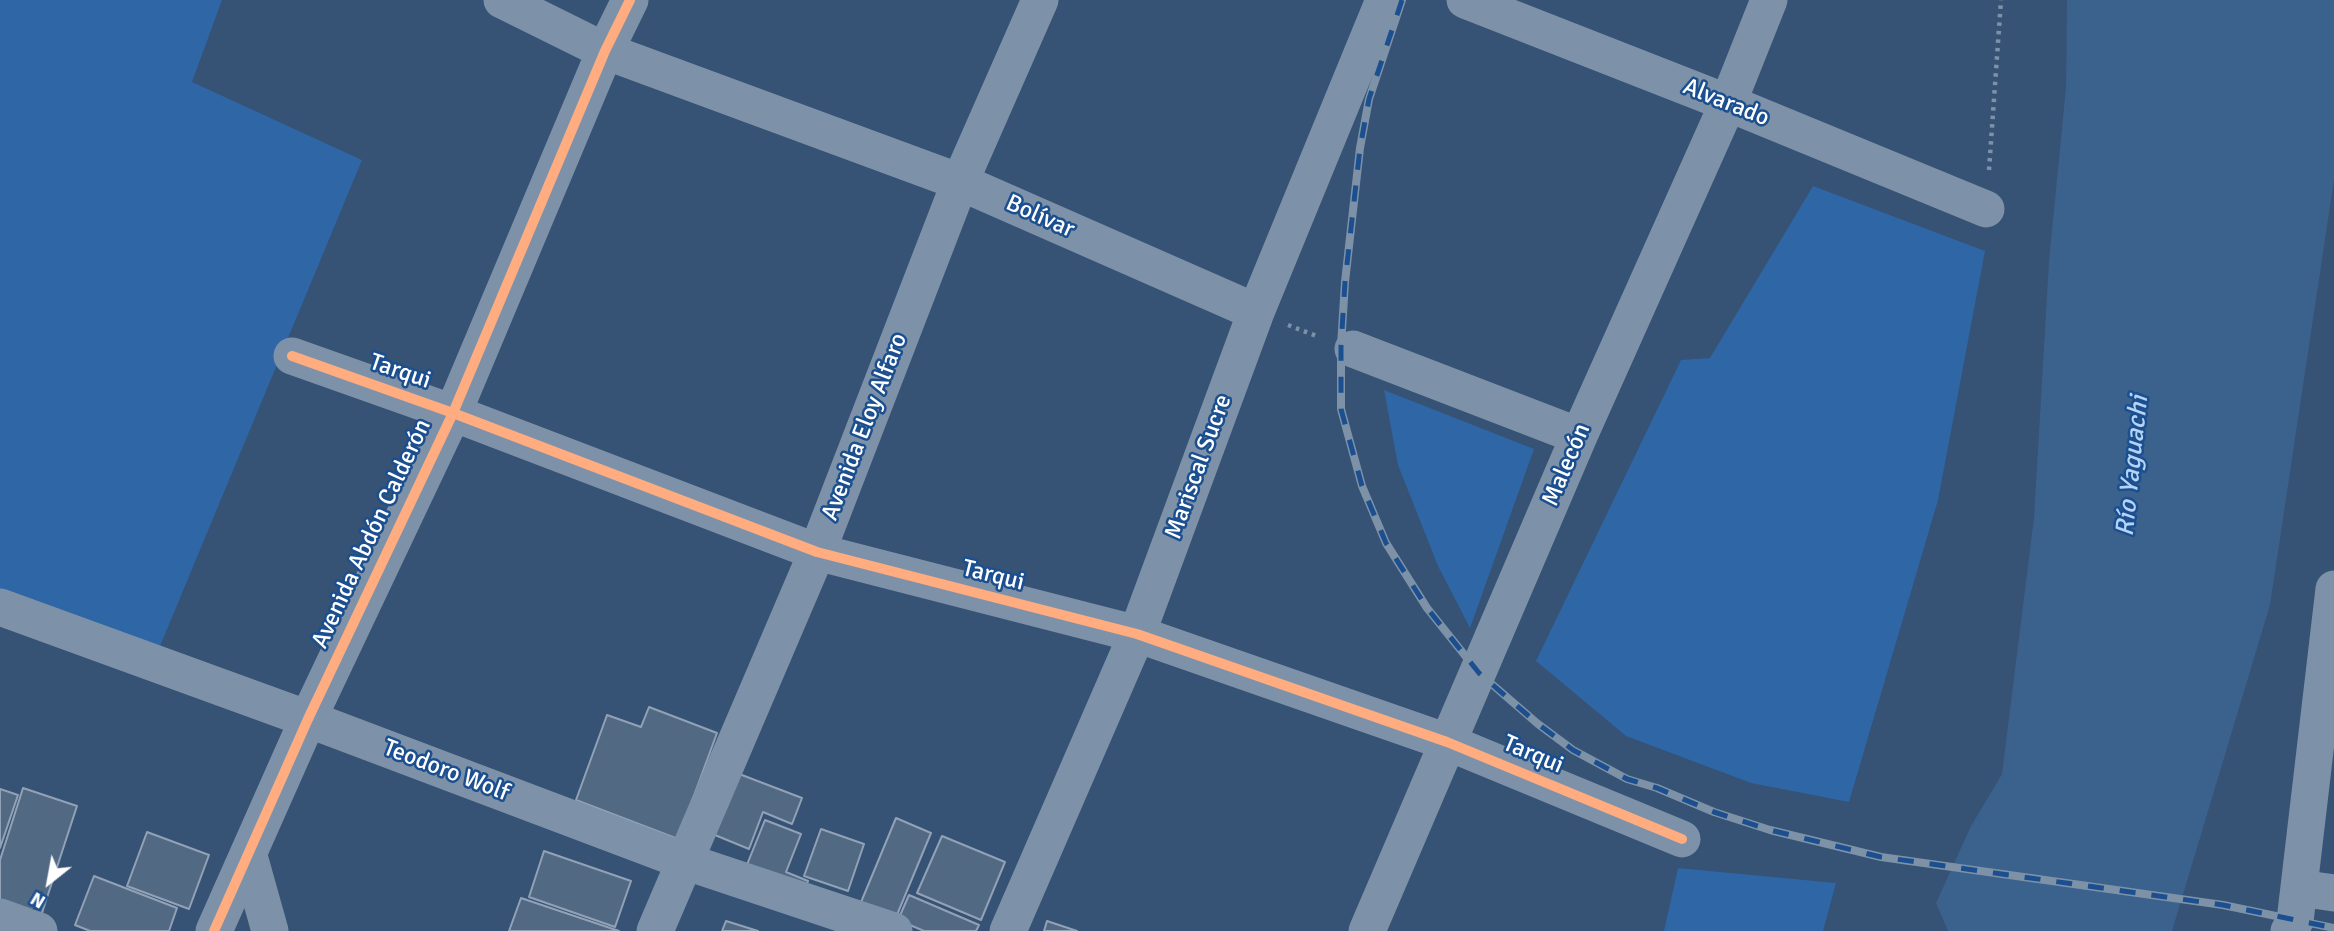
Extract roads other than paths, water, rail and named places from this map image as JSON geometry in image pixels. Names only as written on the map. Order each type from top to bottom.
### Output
[{"type":"street","name":"Bolívar","points":[[502,0],[605,51],[960,182],[1256,312]]},
{"type":"street","name":"Avenida Abdón Calderón","points":[[214,931],[308,719],[453,413],[605,51],[630,0]]},
{"type":"street","name":"Avenida Eloy Alfaro","points":[[655,931],[817,552],[960,182],[1040,0]]},
{"type":"street","name":"Mariscal Sucre","points":[[1008,931],[1137,634],[1256,312],[1384,0]]},
{"type":"street","name":"Alvarado","points":[[1465,0],[1728,103],[1986,209]]},
{"type":"street","name":"Malecón","points":[[1367,931],[1579,436],[1728,103],[1769,0]]},
{"type":"street","points":[[1353,349],[1579,436]]},
{"type":"street","name":"Tarqui","points":[[292,356],[453,413],[817,552],[1137,634],[1447,742],[1682,839]]},
{"type":"street","points":[[2288,931],[2316,890],[2334,589]]},
{"type":"street","name":"Teodoro Wolf","points":[[0,607],[308,719],[684,861],[894,931]]},
{"type":"street","points":[[248,856],[270,931]]},
{"type":"street","points":[[0,917],[39,931]]},
{"type":"water","name":"Río Yaguachi","points":[[2067,0],[2334,0],[2334,180],[2270,605],[2172,931],[1948,931],[1936,903],[1971,826],[2002,774],[2034,518],[2049,261],[2066,87]]},
{"type":"railway","points":[[1402,0],[1369,99],[1360,148],[1345,282],[1341,409],[1362,486],[1386,543],[1427,608],[1479,673],[1573,750],[1627,779],[1770,830],[1881,857],[2223,905],[2334,928]]}]
